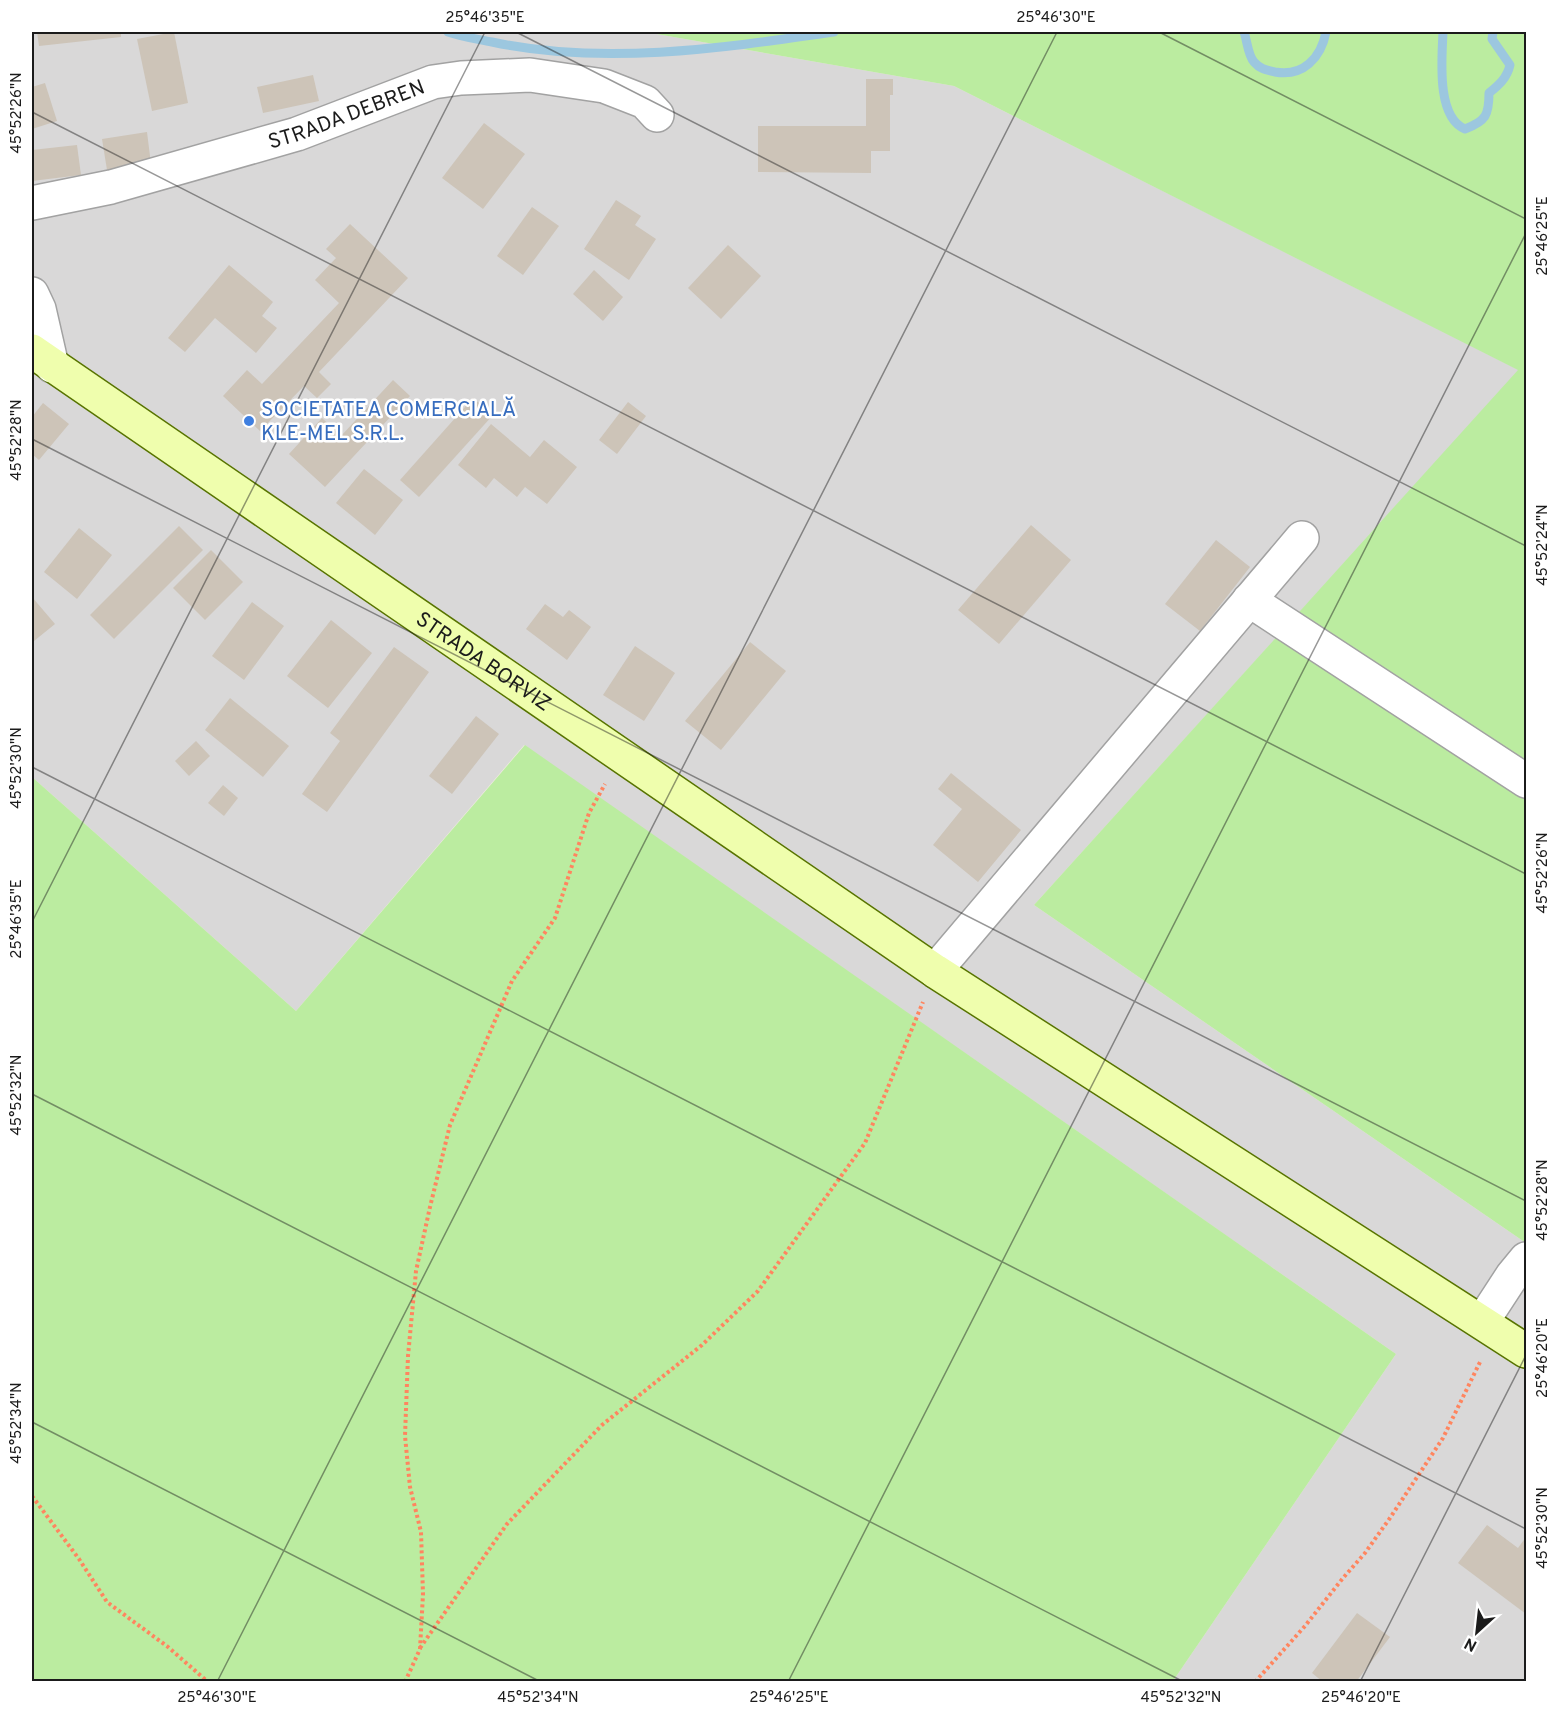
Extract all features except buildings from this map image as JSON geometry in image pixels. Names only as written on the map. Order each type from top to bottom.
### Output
[{"type":"main road","name":"STRADA BORVIZ","points":[[42,359],[935,971],[1527,1351]]},
{"type":"street","name":"STRADA DEBREN","points":[[32,203],[111,188],[297,134],[433,82],[452,79],[530,75],[604,86],[645,102],[657,115]]},
{"type":"street","points":[[32,294],[39,309],[42,359]]},
{"type":"street","points":[[935,971],[1302,538]]},
{"type":"street","points":[[1249,600],[1527,781]]},
{"type":"street","points":[[1488,1326],[1512,1276],[1527,1259]]},
{"type":"path","points":[[420,1648],[423,1594],[421,1532],[410,1487],[405,1436],[408,1356],[416,1271],[430,1207],[450,1125],[512,981],[555,918],[589,813],[622,758]]},
{"type":"path","points":[[405,1682],[420,1648],[507,1524],[602,1425],[702,1344],[758,1291],[865,1143],[935,971]]},
{"type":"path","points":[[1255,1682],[1365,1553],[1443,1438],[1488,1326]]},
{"type":"path","points":[[32,1496],[79,1559],[107,1602],[168,1647],[208,1682]]},
{"type":"shaded area","points":[[32,32],[645,32],[954,86],[1519,370],[1034,905],[1526,1243],[1526,1681],[1173,1681],[1396,1354],[524,745],[296,1011],[32,777]]},
{"type":"green space","points":[[645,32],[1526,32],[1526,1243],[1034,905],[1518,370],[954,86]]},
{"type":"green space","points":[[525,745],[1396,1354],[1173,1681],[32,1681],[32,777],[296,1011]]},
{"type":"waterway","points":[[448,32],[534,49],[620,54],[706,49],[834,32]]},
{"type":"waterway","points":[[1244,32],[1250,56],[1256,64],[1266,70],[1285,73],[1294,72],[1309,64],[1320,50],[1326,32]]},
{"type":"waterway","points":[[1443,32],[1442,71],[1445,100],[1449,112],[1465,129],[1478,123],[1485,116],[1489,93],[1502,81],[1510,65],[1492,39],[1493,32]]},
{"type":"place","name":"SOCIETATEA COMERCIALĂ KLE-MEL S.R.L.","points":[[249,421]]}]
